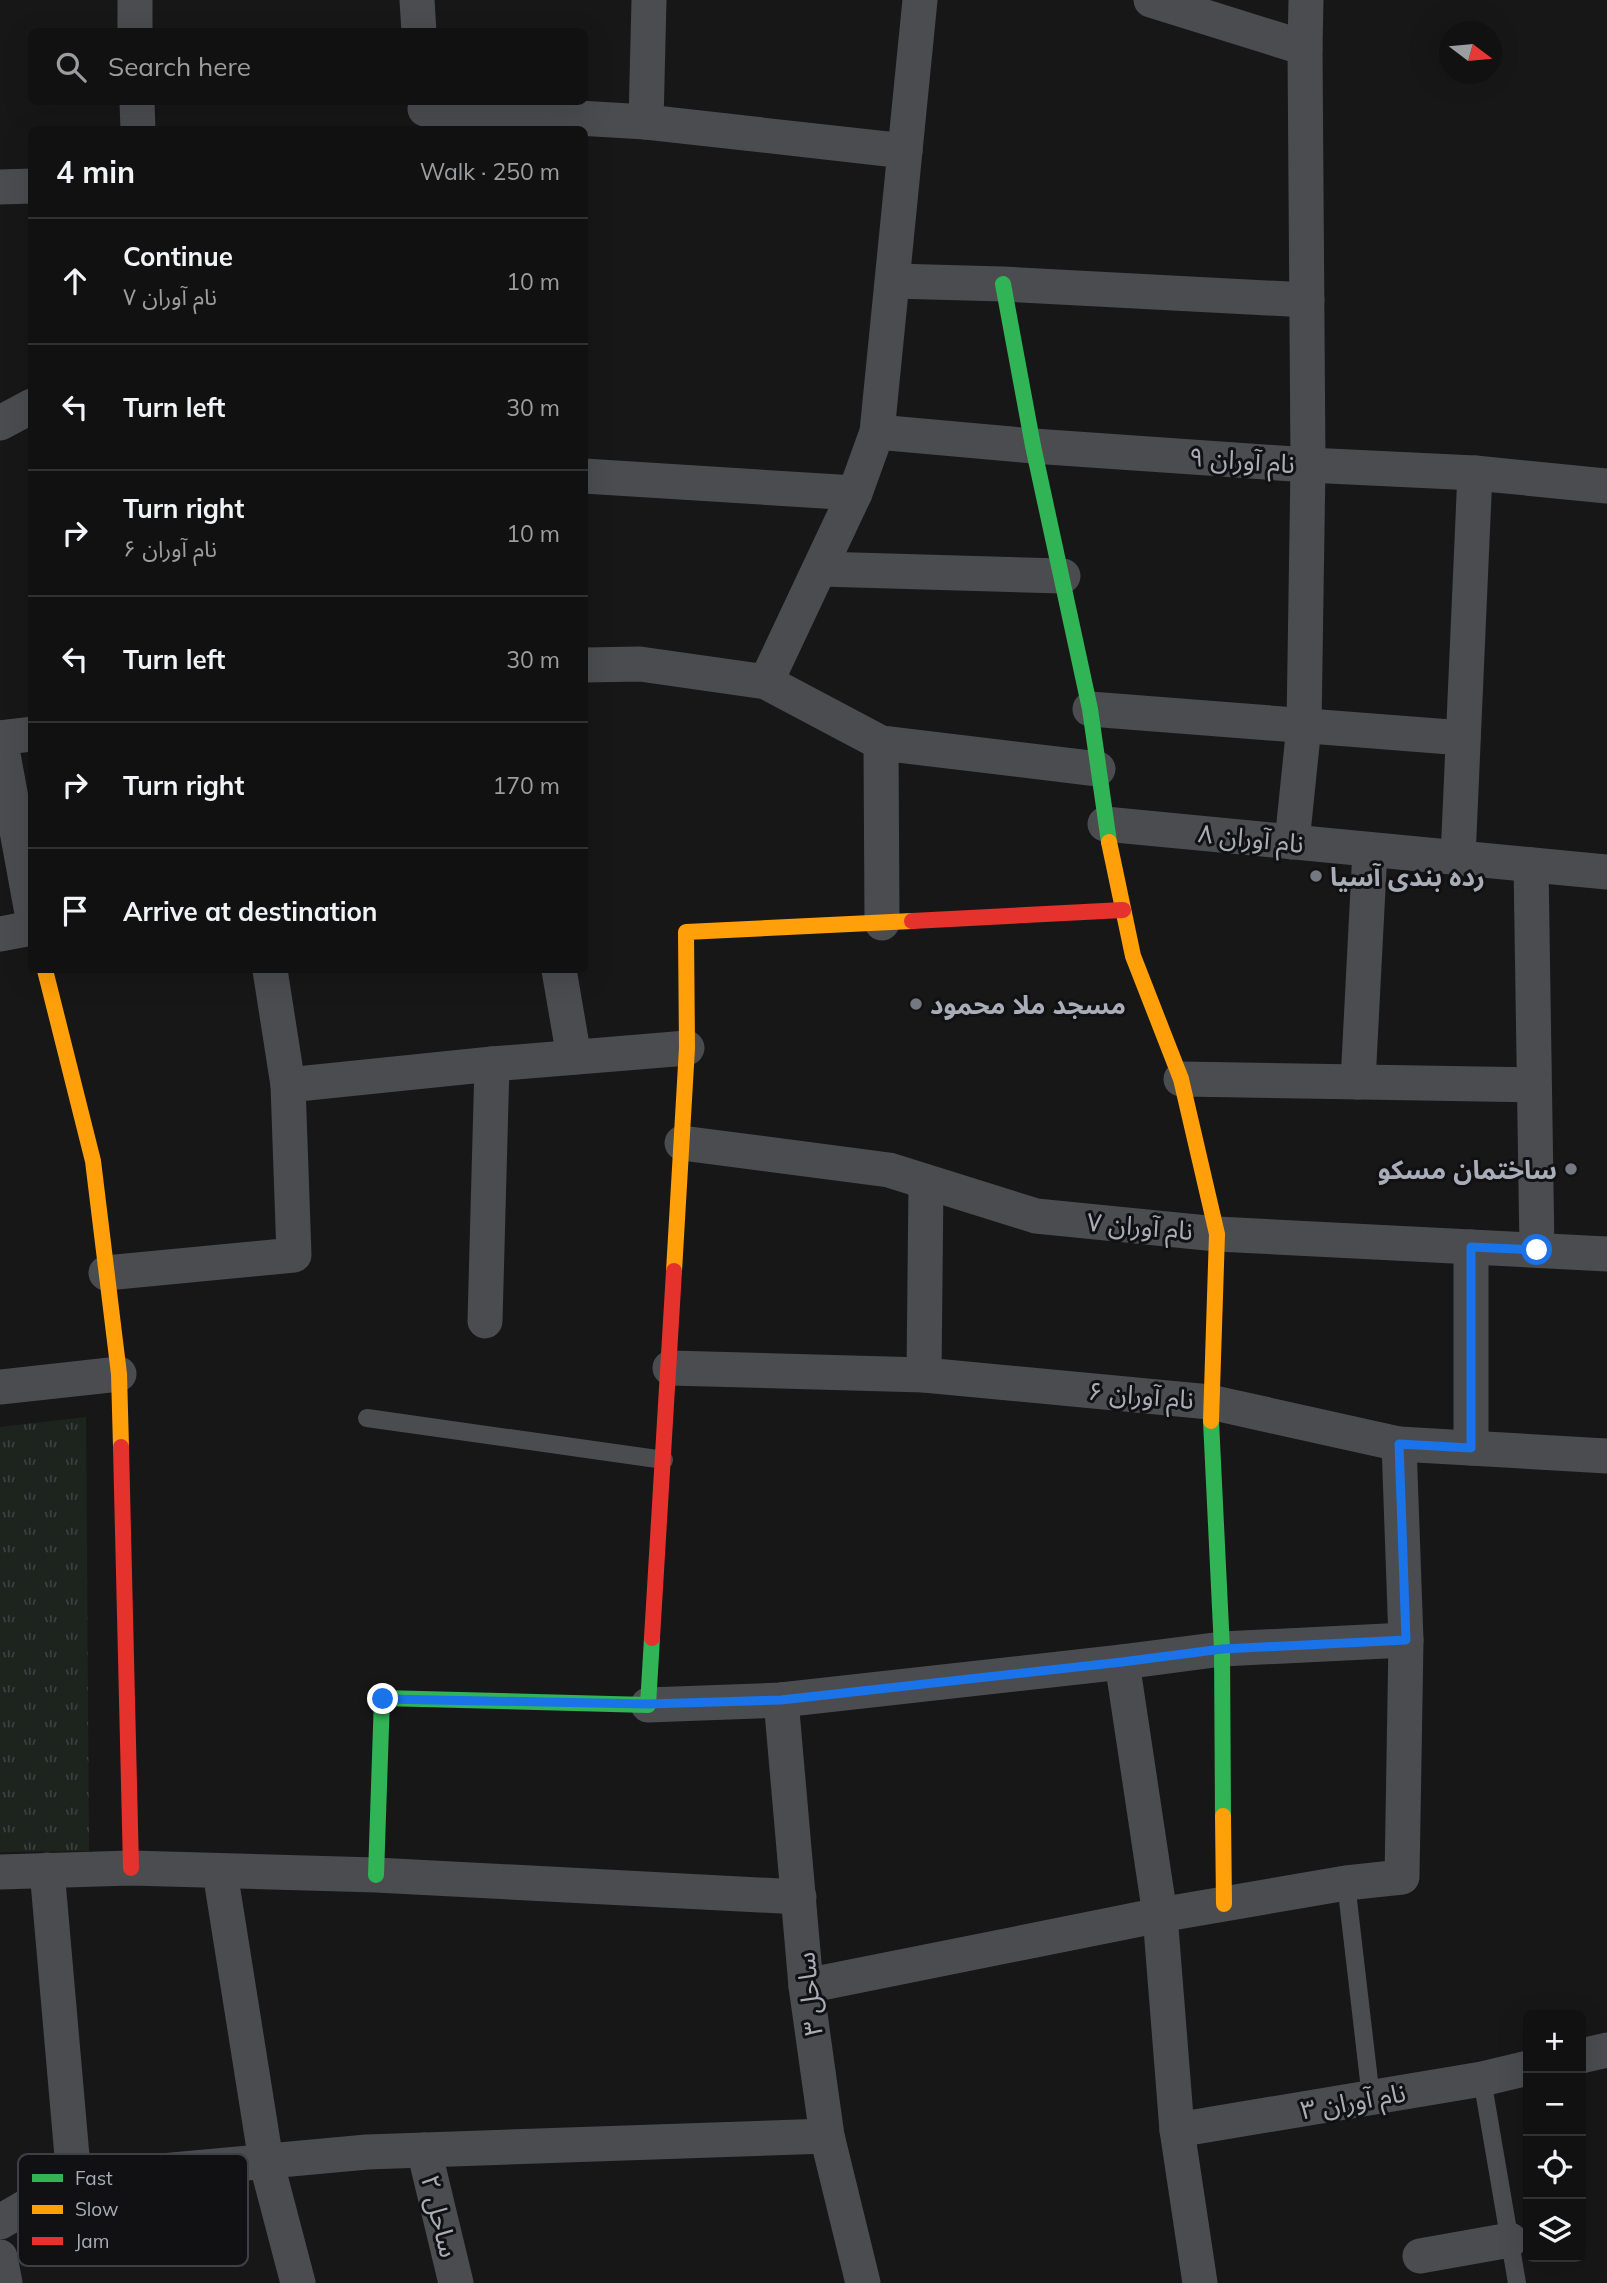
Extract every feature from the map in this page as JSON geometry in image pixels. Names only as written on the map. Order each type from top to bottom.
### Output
[{"type":"street","points":[[135,0],[135,28]]},
{"type":"street","points":[[417,0],[419,28]]},
{"type":"street","points":[[646,122],[649,0]]},
{"type":"street","points":[[766,682],[855,493],[877,432],[920,0]]},
{"type":"street","points":[[1151,0],[1305,48]]},
{"type":"street","points":[[1292,842],[1304,726],[1308,465],[1306,0]]},
{"type":"street","points":[[137,105],[138,126]]},
{"type":"street","points":[[425,113],[646,122],[905,150]]},
{"type":"street","points":[[0,187],[28,186]]},
{"type":"street","points":[[894,281],[1307,299]]},
{"type":"street","points":[[1003,284],[1033,446],[1090,709],[1105,824],[1133,956],[1181,1079],[1217,1234],[1210,1402],[1222,1649],[1224,1904]]},
{"type":"street","points":[[0,423],[28,409]]},
{"type":"street","name":"نام آوران ۹","points":[[877,432],[1308,465],[1475,473],[1607,486]]},
{"type":"street","points":[[1458,858],[1475,473]]},
{"type":"street","points":[[588,476],[855,493]]},
{"type":"street","points":[[821,569],[1063,576]]},
{"type":"street","points":[[588,665],[640,664],[766,682],[881,743],[1098,769]]},
{"type":"street","points":[[1090,709],[1463,738]]},
{"type":"street","points":[[28,734],[0,738],[28,891]]},
{"type":"street","points":[[881,743],[882,922]]},
{"type":"street","name":"نام آوران ۸","points":[[1105,824],[1607,872]]},
{"type":"street","points":[[1358,1082],[1370,850]]},
{"type":"street","points":[[1531,865],[1537,1250]]},
{"type":"street","points":[[648,1704],[687,1048],[686,932],[1123,910]]},
{"type":"street","points":[[0,934],[28,929]]},
{"type":"street","points":[[46,973],[93,1161],[119,1374],[131,1868]]},
{"type":"street","points":[[106,1273],[294,1255],[288,1085],[270,973]]},
{"type":"street","points":[[559,973],[574,1057]]},
{"type":"street","points":[[288,1085],[687,1048]]},
{"type":"street","points":[[485,1321],[492,1064]]},
{"type":"street","points":[[1181,1079],[1534,1085]]},
{"type":"street","name":"نام آوران ۷","points":[[682,1143],[889,1170],[1036,1216],[1217,1234],[1607,1254]]},
{"type":"street","points":[[923,1375],[926,1182]]},
{"type":"street","points":[[1471,1247],[1471,1448]]},
{"type":"street","name":"نام آوران ۶","points":[[670,1368],[923,1375],[1210,1402],[1399,1444],[1607,1456]]},
{"type":"street","points":[[0,1387],[119,1374]]},
{"type":"street","points":[[806,1986],[1160,1915],[1346,1883],[1402,1877],[1406,1640],[1399,1444]]},
{"type":"street","points":[[376,1875],[383,1699],[648,1704],[781,1700],[1222,1649],[1406,1640]]},
{"type":"street","points":[[1122,1662],[1160,1915],[1177,2130],[1200,2283]]},
{"type":"street","name":"ساحل ۳","points":[[781,1700],[806,1986],[827,2136],[863,2283]]},
{"type":"street","points":[[0,1872],[131,1868],[376,1875],[799,1898]]},
{"type":"street","points":[[47,1870],[72,2154]]},
{"type":"street","points":[[220,1872],[266,2161],[298,2283]]},
{"type":"street","points":[[1586,2055],[1607,2050]]},
{"type":"street","name":"نام آوران ۳","points":[[1177,2130],[1482,2079],[1523,2069]]},
{"type":"street","points":[[248,2163],[424,2150],[827,2136]]},
{"type":"street","name":"ساحل ۲","points":[[424,2150],[456,2283]]},
{"type":"street","points":[[0,2222],[18,2212]]},
{"type":"street","points":[[1420,2256],[1510,2240]]},
{"type":"street","points":[[0,2257],[5,2283]]},
{"type":"lane","points":[[367,1418],[664,1460]]},
{"type":"lane","points":[[1346,1883],[1371,2098]]},
{"type":"lane","points":[[1482,2079],[1517,2283]]},
{"type":"green space","points":[[86,1417],[89,1851],[0,1852],[0,1427]]},
{"type":"traffic: fast","points":[[1003,284],[1033,446],[1090,709],[1109,842]]},
{"type":"traffic: fast","points":[[1211,1421],[1222,1649],[1223,1816]]},
{"type":"traffic: fast","points":[[376,1875],[382,1698],[648,1705],[652,1638]]},
{"type":"traffic: slow","points":[[1109,842],[1133,956],[1181,1079],[1217,1234],[1211,1421]]},
{"type":"traffic: slow","points":[[674,1271],[687,1048],[686,932],[912,921]]},
{"type":"traffic: slow","points":[[46,973],[93,1161],[119,1374],[121,1447]]},
{"type":"traffic: slow","points":[[1223,1816],[1224,1904]]},
{"type":"traffic: jam","points":[[912,921],[1123,910]]},
{"type":"traffic: jam","points":[[652,1638],[674,1271]]},
{"type":"traffic: jam","points":[[121,1447],[131,1868]]},
{"type":"place","name":"رده بندی آسیا","points":[[1316,876]]},
{"type":"place","name":"مسجد ملا محمود","points":[[916,1004]]},
{"type":"place","name":"ساختمان مسکو","points":[[1571,1169]]},
{"type":"route","points":[[383,1699],[648,1704],[781,1700],[1222,1649],[1406,1640],[1399,1444],[1471,1448],[1471,1247],[1537,1250]]}]
